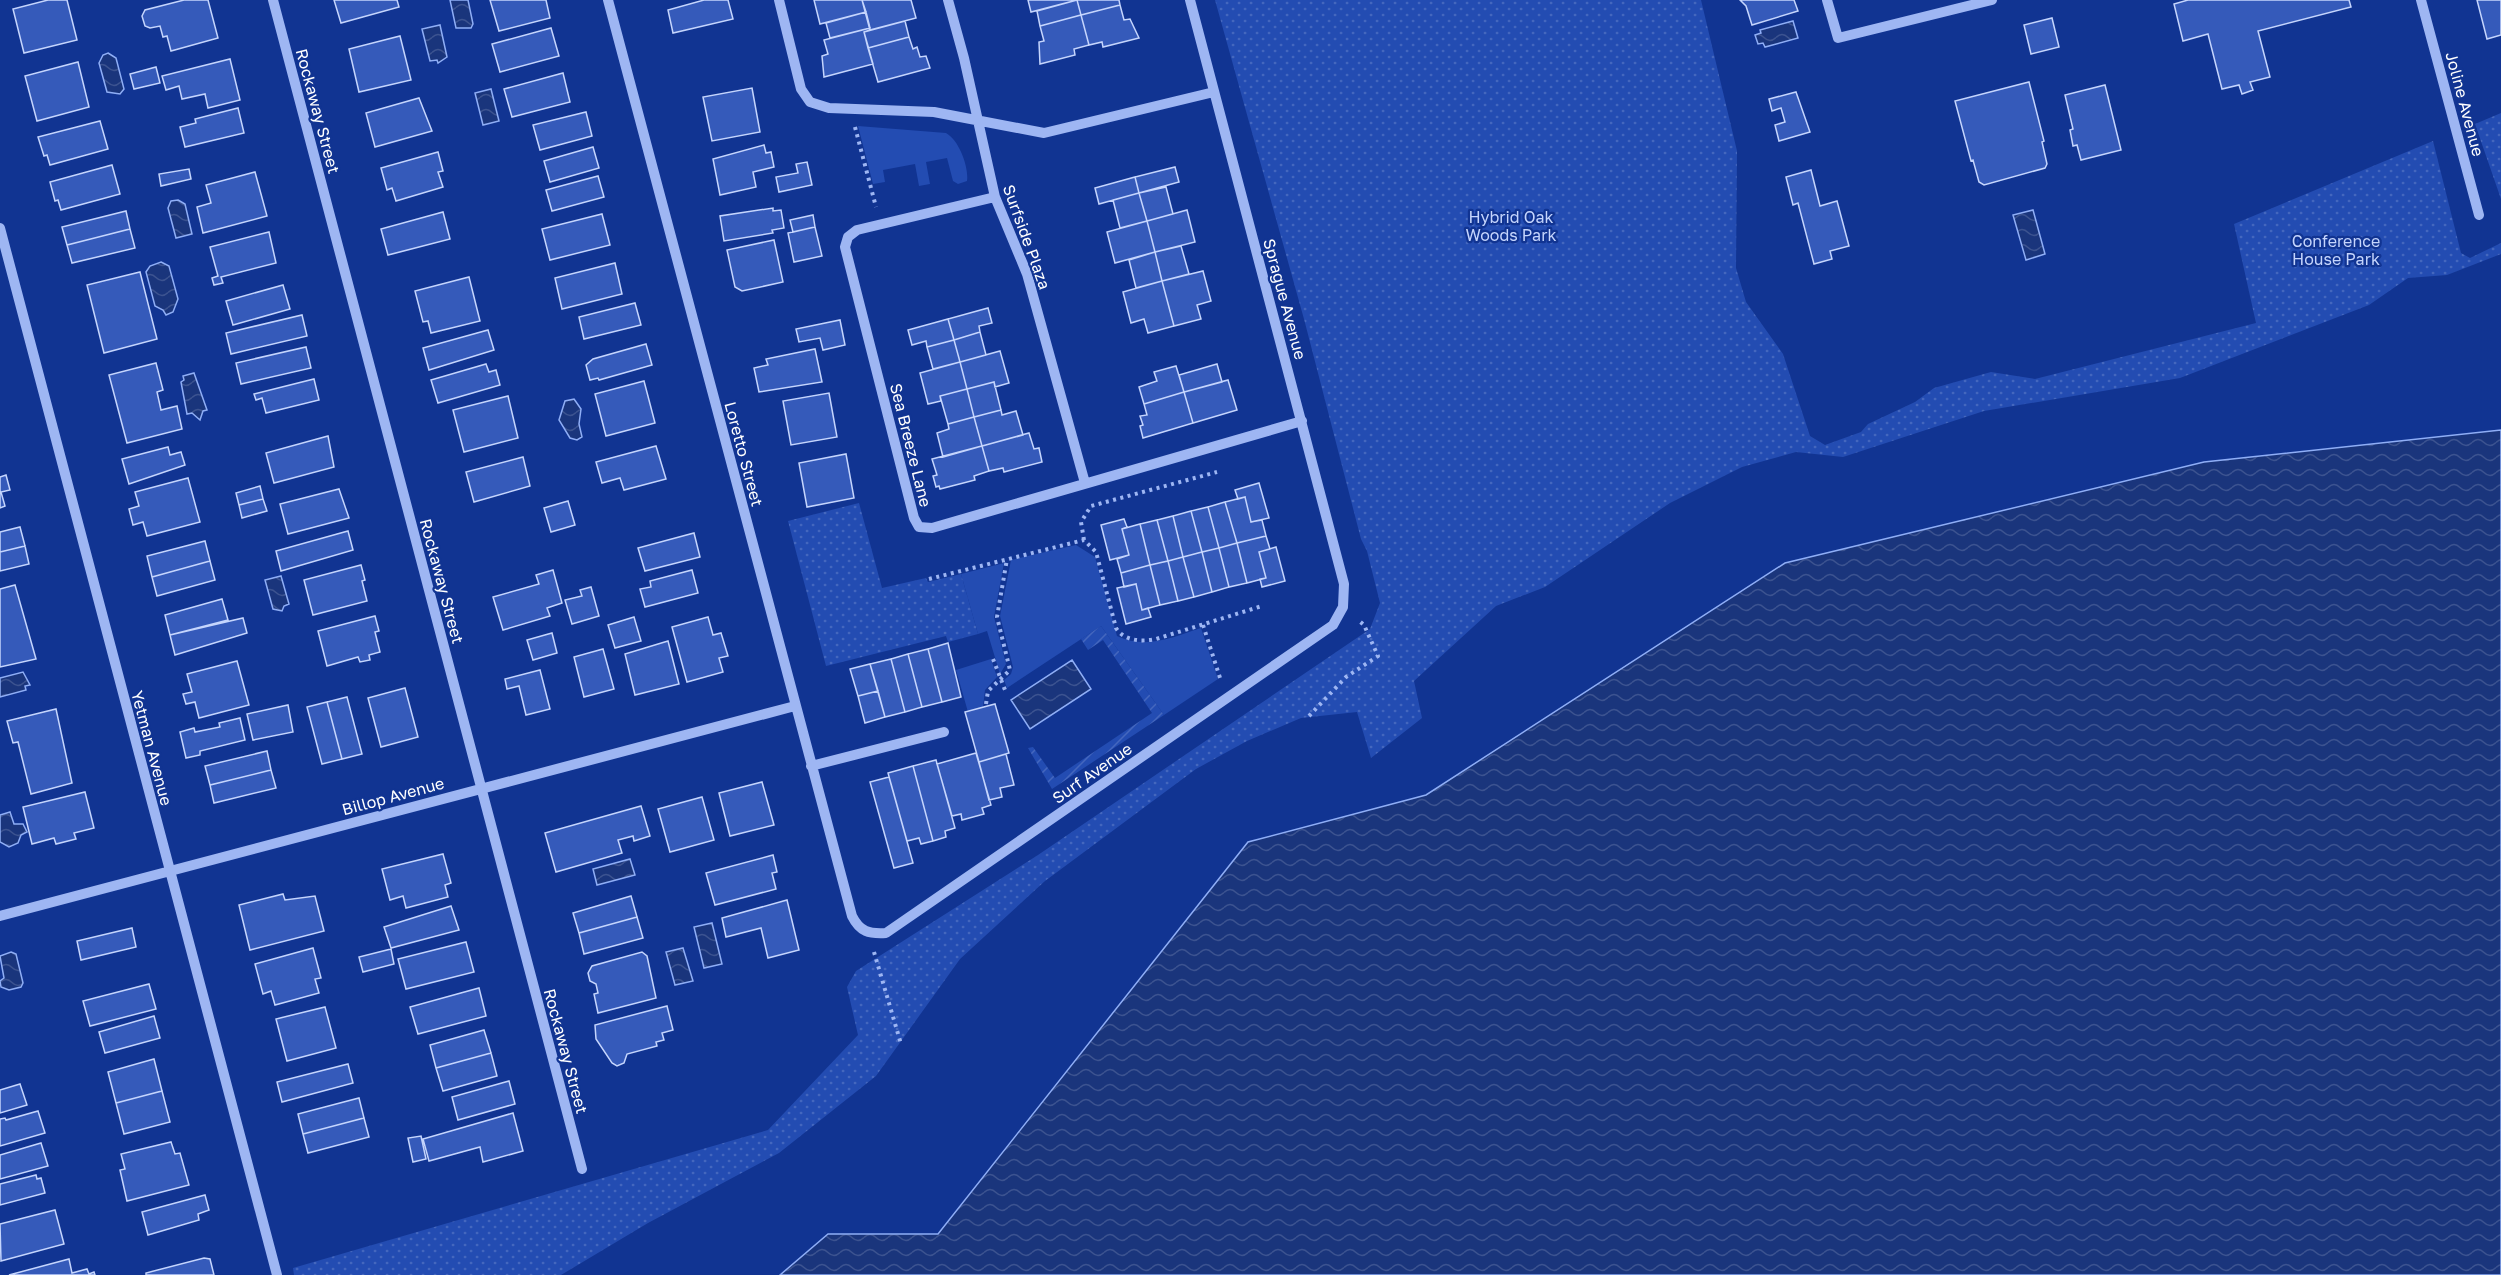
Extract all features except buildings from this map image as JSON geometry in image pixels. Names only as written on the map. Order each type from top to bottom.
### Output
[{"type":"street","name":"Rockaway Street","points":[[273,0],[582,1169]]},
{"type":"street","name":"Loretto Street","points":[[608,0],[852,916],[857,927],[869,934]]},
{"type":"street","points":[[779,0],[801,89],[810,102],[829,108],[934,112],[1044,133],[1214,92]]},
{"type":"street","name":"Surfside Plaza","points":[[948,0],[964,58],[994,197],[1027,274],[1085,483]]},
{"type":"street","name":"Sprague Avenue","points":[[1190,0],[1344,584],[1343,607]]},
{"type":"street","points":[[1827,0],[1838,38],[1992,0]]},
{"type":"street","name":"Joline Avenue","points":[[2421,0],[2479,215]]},
{"type":"street","name":"Sea Breeze Lane","points":[[994,197],[857,230],[848,237],[845,247],[914,518],[919,526],[932,528],[1302,421]]},
{"type":"street","name":"Yetman Avenue","points":[[0,228],[277,1275]]},
{"type":"street","name":"Surf Avenue","points":[[869,934],[886,933],[1333,624],[1343,607]]},
{"type":"street","name":"Billop Avenue","points":[[0,916],[795,706]]},
{"type":"street","points":[[811,766],[944,732]]},
{"type":"path","points":[[855,126],[871,183]]},
{"type":"path","points":[[1217,472],[1091,506],[1081,522],[1084,540],[1096,552],[1116,628],[1124,637],[1148,641],[1262,606]]},
{"type":"path","points":[[929,579],[1084,540]]},
{"type":"path","points":[[986,704],[988,691],[1010,670],[997,617],[1007,559]]},
{"type":"path","points":[[1309,716],[1346,677],[1378,656],[1364,625],[1343,607]]},
{"type":"path","points":[[1203,625],[1221,681]]},
{"type":"path","points":[[993,659],[1005,690]]},
{"type":"path","points":[[869,934],[902,1044]]},
{"type":"green space","name":"Hybrid Oak Woods Park","points":[[1215,0],[1701,0],[1737,151],[1736,268],[1746,302],[1783,354],[1810,436],[1825,445],[1861,432],[1868,424],[1915,402],[1934,388],[1991,372],[2035,379],[2256,323],[2234,224],[2433,141],[2461,253],[2470,258],[2501,243],[2501,254],[2447,275],[2408,278],[2369,305],[2180,378],[1984,411],[1843,457],[1796,452],[1742,467],[1670,503],[1545,587],[1496,606],[1414,681],[1422,718],[1371,758],[1357,712],[1301,718],[1247,741],[1196,769],[1045,881],[960,959],[876,1076],[779,1153],[648,1223],[561,1275],[294,1275],[293,1268],[768,1130],[858,1035],[847,987],[856,971],[1038,855],[1370,629],[1380,603]]},
{"type":"green space","points":[[2501,113],[2501,199],[2475,124]]},
{"type":"green space","points":[[858,126],[946,133],[955,141],[962,154],[967,181],[958,184],[953,181],[947,158],[926,162],[930,184],[919,186],[915,164],[883,170],[885,182],[873,184]]},
{"type":"green space","points":[[859,503],[882,588],[926,578],[928,582],[961,574],[978,634],[948,642],[946,636],[826,666],[788,521]]},
{"type":"green space","points":[[1076,545],[1095,557],[1117,636],[1138,642],[1149,642],[1201,628],[1218,679],[1164,715],[1101,626],[1007,688],[1004,680],[1011,674],[1013,667],[1000,616],[1011,560]]},
{"type":"green space","points":[[1004,563],[994,617],[1006,664],[1000,674],[987,631],[978,634],[961,574]]},
{"type":"green space","points":[[1101,626],[1164,715],[1052,789],[1028,748],[1033,747],[1055,778],[1152,713],[1103,640],[1088,650],[1081,639]]},
{"type":"green space","points":[[991,659],[997,677],[985,690],[983,707],[968,712],[956,670]]},
{"type":"water","points":[[450,0],[468,0],[473,24],[471,28],[456,28]]},
{"type":"water","points":[[1793,21],[1798,38],[1765,47],[1763,43],[1758,44],[1755,35],[1761,33],[1760,30]]},
{"type":"water","points":[[440,25],[447,57],[438,63],[437,60],[430,61],[422,29]]},
{"type":"water","points":[[108,53],[116,58],[124,89],[120,94],[107,92],[99,63],[103,55]]},
{"type":"water","points":[[491,89],[499,121],[483,125],[475,93]]},
{"type":"water","points":[[178,200],[185,204],[192,234],[176,238],[168,208],[171,201]]},
{"type":"water","points":[[2033,210],[2045,254],[2026,260],[2013,215]]},
{"type":"water","points":[[161,262],[169,266],[178,299],[173,312],[166,315],[163,310],[155,306],[146,272],[150,266]]},
{"type":"water","points":[[194,373],[207,410],[203,411],[200,420],[192,413],[187,414],[181,382],[184,380],[183,376]]},
{"type":"water","points":[[574,399],[581,409],[579,424],[582,437],[577,440],[570,438],[559,420],[565,401]]},
{"type":"water","points":[[2501,430],[2501,1275],[780,1275],[828,1234],[938,1234],[1248,842],[1426,795],[1785,563],[2204,462]]},
{"type":"water","points":[[281,576],[289,604],[284,606],[282,611],[273,609],[265,580]]},
{"type":"water","points":[[1072,660],[1091,689],[1030,729],[1011,700]]},
{"type":"water","points":[[23,672],[30,685],[25,686],[26,690],[0,697],[0,678]]},
{"type":"water","points":[[10,812],[14,824],[23,824],[27,832],[21,835],[18,843],[9,847],[0,842],[0,815]]},
{"type":"water","points":[[630,859],[635,875],[597,885],[593,869]]},
{"type":"water","points":[[712,923],[722,964],[704,968],[694,927]]},
{"type":"water","points":[[683,948],[693,981],[675,985],[666,952]]},
{"type":"water","points":[[11,952],[16,954],[23,983],[21,987],[9,990],[1,987],[0,981],[4,978],[0,956]]},
{"type":"park label","name":"Conference House Park","points":[[2336,250]]}]
